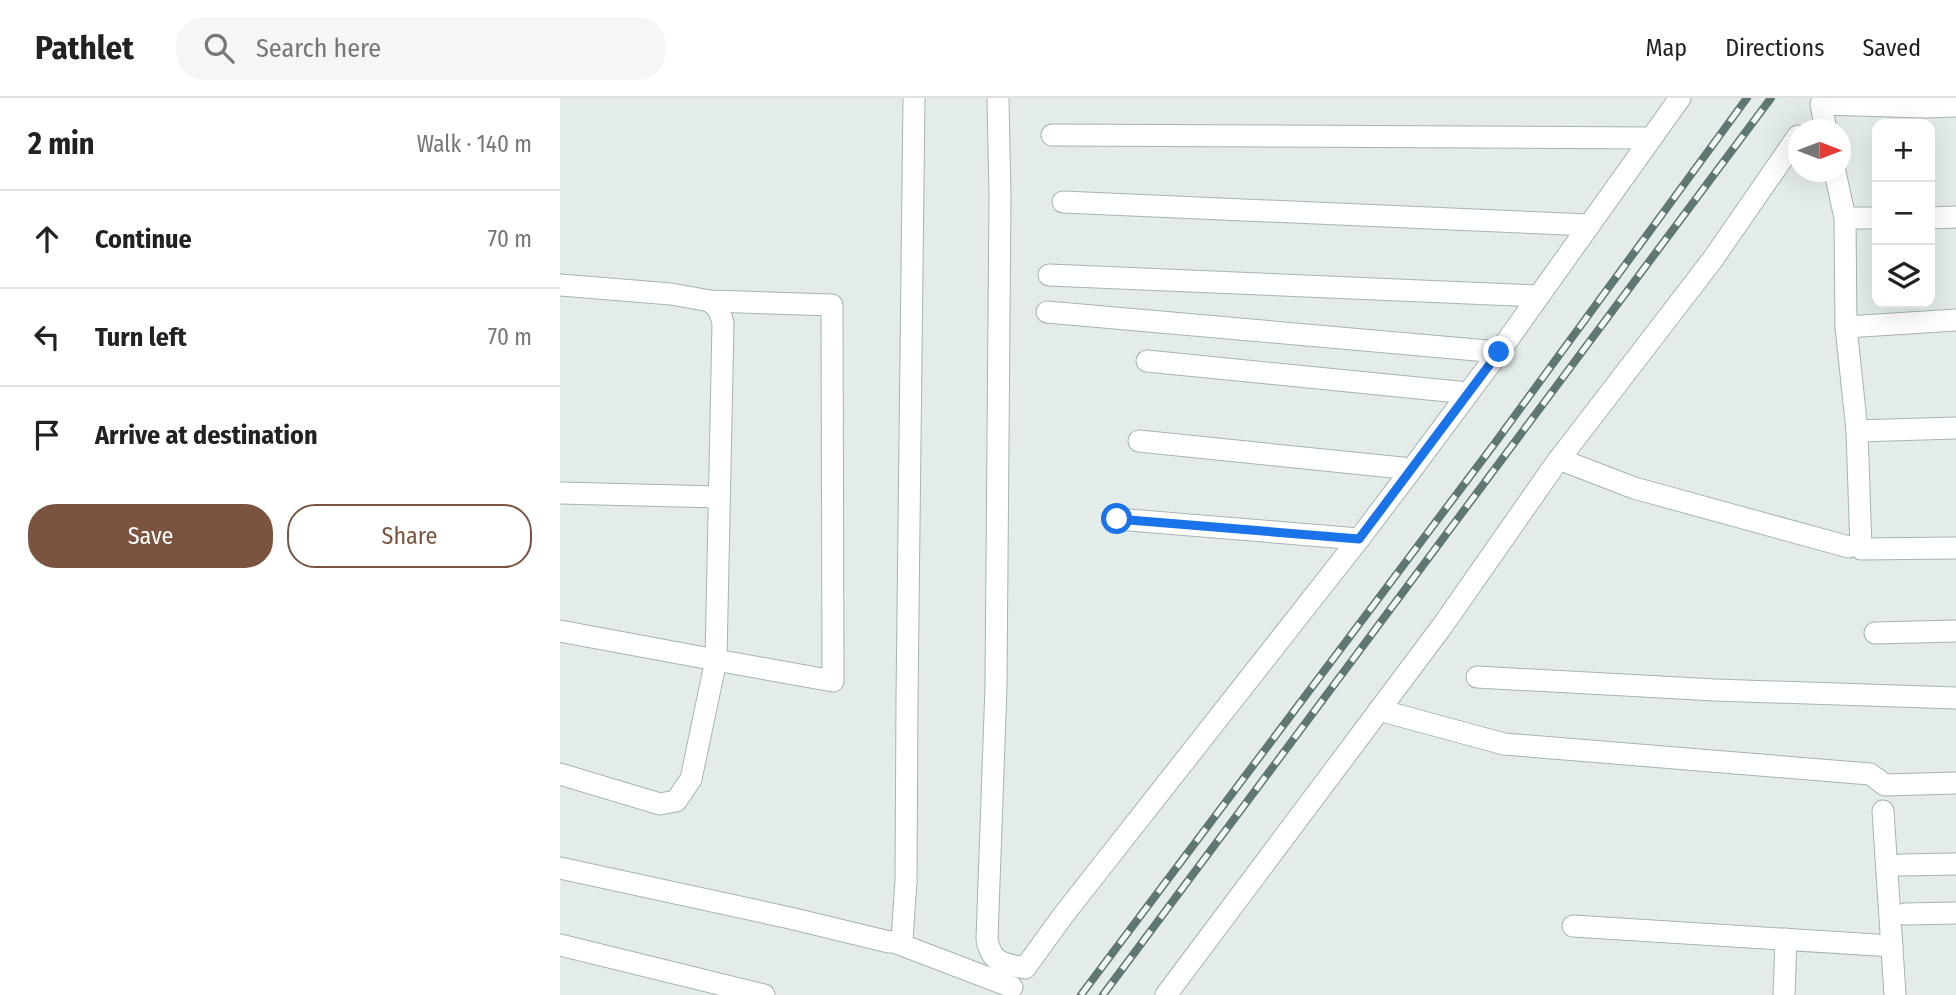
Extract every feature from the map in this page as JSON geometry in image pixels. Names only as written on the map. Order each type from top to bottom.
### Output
[{"type":"street","points":[[894,943],[902,939],[903,934],[906,881],[914,98]]},
{"type":"street","points":[[998,98],[1000,196],[996,686],[987,939],[993,958],[1025,968]]},
{"type":"street","points":[[560,868],[894,943],[1009,991],[1065,913],[1412,469],[1680,98]]},
{"type":"street","points":[[1823,101],[1925,107],[1956,106]]},
{"type":"street","points":[[1811,119],[1823,101]]},
{"type":"street","points":[[1823,101],[1825,119]]},
{"type":"street","points":[[1052,135],[1651,138]]},
{"type":"street","points":[[1166,995],[1443,625],[1559,459],[1713,259],[1788,150]]},
{"type":"street","points":[[1837,182],[1845,218],[1846,327],[1857,430],[1861,550],[1956,548]]},
{"type":"street","points":[[1063,202],[1589,225]]},
{"type":"street","points":[[1935,218],[1956,217]]},
{"type":"street","points":[[1845,218],[1872,218]]},
{"type":"street","points":[[1049,275],[1537,296]]},
{"type":"street","points":[[560,285],[671,294],[710,301],[832,305],[833,681],[560,631]]},
{"type":"street","points":[[560,774],[660,804],[676,800],[691,779],[716,660],[723,323],[719,310],[710,301]]},
{"type":"street","points":[[1047,312],[1499,352]]},
{"type":"street","points":[[1846,327],[1956,320]]},
{"type":"street","points":[[1147,361],[1468,394]]},
{"type":"street","points":[[1857,430],[1956,428]]},
{"type":"street","points":[[1139,441],[1412,469]]},
{"type":"street","points":[[1559,459],[1633,488],[1849,547]]},
{"type":"street","points":[[560,493],[719,497]]},
{"type":"street","points":[[1117,519],[1359,539]]},
{"type":"street","points":[[1874,633],[1956,631]]},
{"type":"street","points":[[1477,677],[1715,690],[1956,698]]},
{"type":"street","points":[[1379,710],[1504,744],[1870,774],[1885,785],[1956,783]]},
{"type":"street","points":[[1883,811],[1895,995]]},
{"type":"street","points":[[1901,865],[1956,864]]},
{"type":"street","points":[[1905,914],[1956,914]]},
{"type":"street","points":[[1573,926],[1892,946]]},
{"type":"street","points":[[1784,995],[1786,939]]},
{"type":"street","points":[[560,945],[764,995]]},
{"type":"railway","points":[[1081,995],[1495,443],[1747,98]]},
{"type":"railway","points":[[1103,995],[1771,98]]},
{"type":"route","points":[[1117,519],[1359,539],[1499,352]]}]
